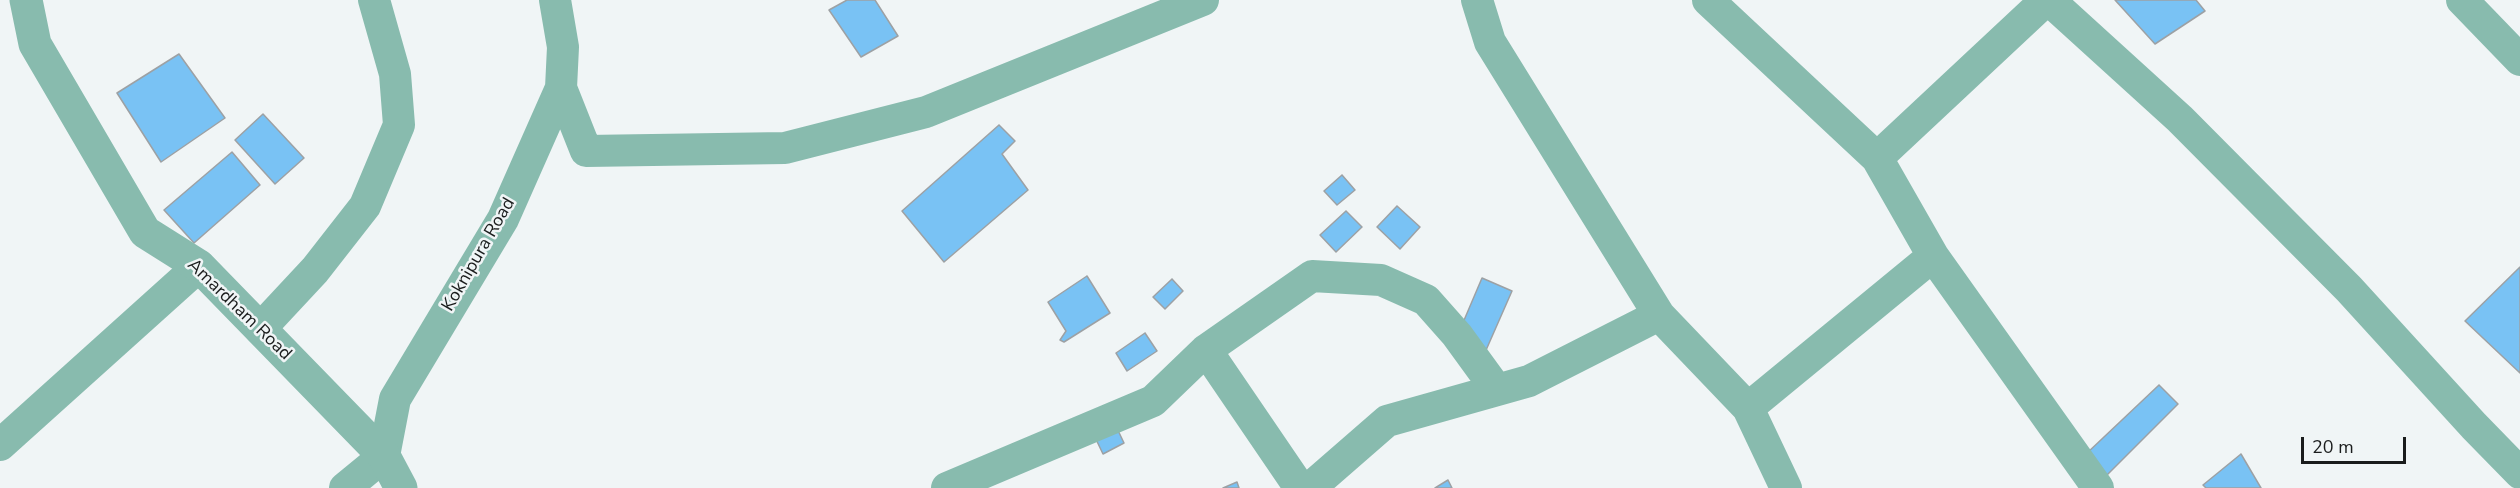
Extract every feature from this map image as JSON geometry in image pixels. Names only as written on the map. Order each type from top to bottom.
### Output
[{"type":"street","name":"Amardham Road","points":[[26,0],[35,44],[145,232],[199,266],[384,456],[401,488]]},
{"type":"street","points":[[260,329],[315,270],[365,206],[399,125],[395,74],[374,0]]},
{"type":"street","name":"Koknipura Road","points":[[384,456],[395,399],[503,219],[561,88],[563,47],[555,0]]},
{"type":"street","points":[[561,88],[586,151],[785,148],[926,112],[1203,0]]},
{"type":"street","points":[[1477,0],[1490,42],[1659,315],[1748,408],[1786,488]]},
{"type":"street","points":[[1708,0],[1876,158],[1933,256],[2098,488]]},
{"type":"street","points":[[1876,158],[2048,0],[2197,136],[2349,289],[2520,473]]},
{"type":"street","points":[[2463,0],[2520,60]]},
{"type":"street","points":[[1748,408],[1933,256]]},
{"type":"street","points":[[0,445],[199,266]]},
{"type":"street","points":[[947,488],[1153,401],[1206,350],[1312,276],[1381,280],[1426,300],[1457,335],[1497,390]]},
{"type":"street","points":[[1310,488],[1387,421],[1529,381],[1659,315]]},
{"type":"street","points":[[1206,350],[1300,488]]},
{"type":"street","points":[[345,488],[384,456]]},
{"type":"building","points":[[847,0],[875,0],[898,36],[861,57],[829,10]]},
{"type":"building","points":[[2115,0],[2196,0],[2205,11],[2155,44]]},
{"type":"building","points":[[179,54],[225,118],[161,162],[117,93]]},
{"type":"building","points":[[263,114],[304,158],[275,184],[235,140]]},
{"type":"building","points":[[999,125],[1015,141],[1002,154],[1028,190],[944,262],[902,211]]},
{"type":"building","points":[[232,152],[260,185],[194,243],[164,210]]},
{"type":"building","points":[[1342,175],[1355,190],[1337,205],[1324,191]]},
{"type":"building","points":[[1397,206],[1420,227],[1400,249],[1377,227]]},
{"type":"building","points":[[1346,211],[1362,227],[1336,252],[1320,235]]},
{"type":"building","points":[[2520,267],[2520,373],[2465,321]]},
{"type":"building","points":[[1087,276],[1110,313],[1064,342],[1060,340],[1066,331],[1048,302]]},
{"type":"building","points":[[1482,278],[1512,291],[1483,357],[1459,332]]},
{"type":"building","points":[[1172,279],[1183,291],[1165,309],[1153,297]]},
{"type":"building","points":[[1145,333],[1157,351],[1127,371],[1116,353]]},
{"type":"building","points":[[2159,385],[2178,404],[2107,475],[2086,454]]},
{"type":"building","points":[[1114,422],[1124,443],[1103,454],[1093,433]]},
{"type":"building","points":[[2241,454],[2261,488],[2206,488],[2203,485]]},
{"type":"building","points":[[1448,480],[1452,488],[1435,488]]},
{"type":"building","points":[[1237,482],[1239,488],[1223,488]]}]
